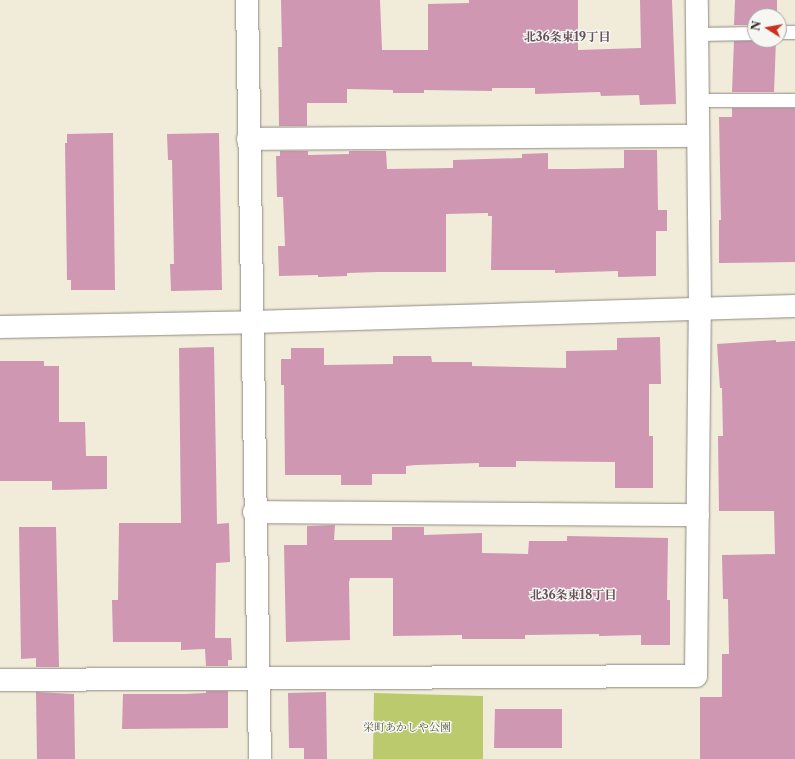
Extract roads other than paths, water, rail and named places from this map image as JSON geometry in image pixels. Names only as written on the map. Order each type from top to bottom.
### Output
[{"type":"street","points":[[247,0],[248,139],[253,322],[254,512],[260,759]]},
{"type":"street","points":[[0,680],[696,676],[700,310],[697,0]]},
{"type":"street","points":[[248,139],[698,136]]},
{"type":"street","points":[[0,327],[253,322],[795,306]]},
{"type":"street","points":[[254,512],[698,515]]},
{"type":"lane","points":[[698,34],[747,33]]},
{"type":"lane","points":[[698,100],[795,100]]},
{"type":"district","name":"北36条東19丁目","points":[[567,37]]},
{"type":"district","name":"北36条東18丁目","points":[[573,595]]},
{"type":"park label","name":"栄町あかしや公園","points":[[407,727]]}]
